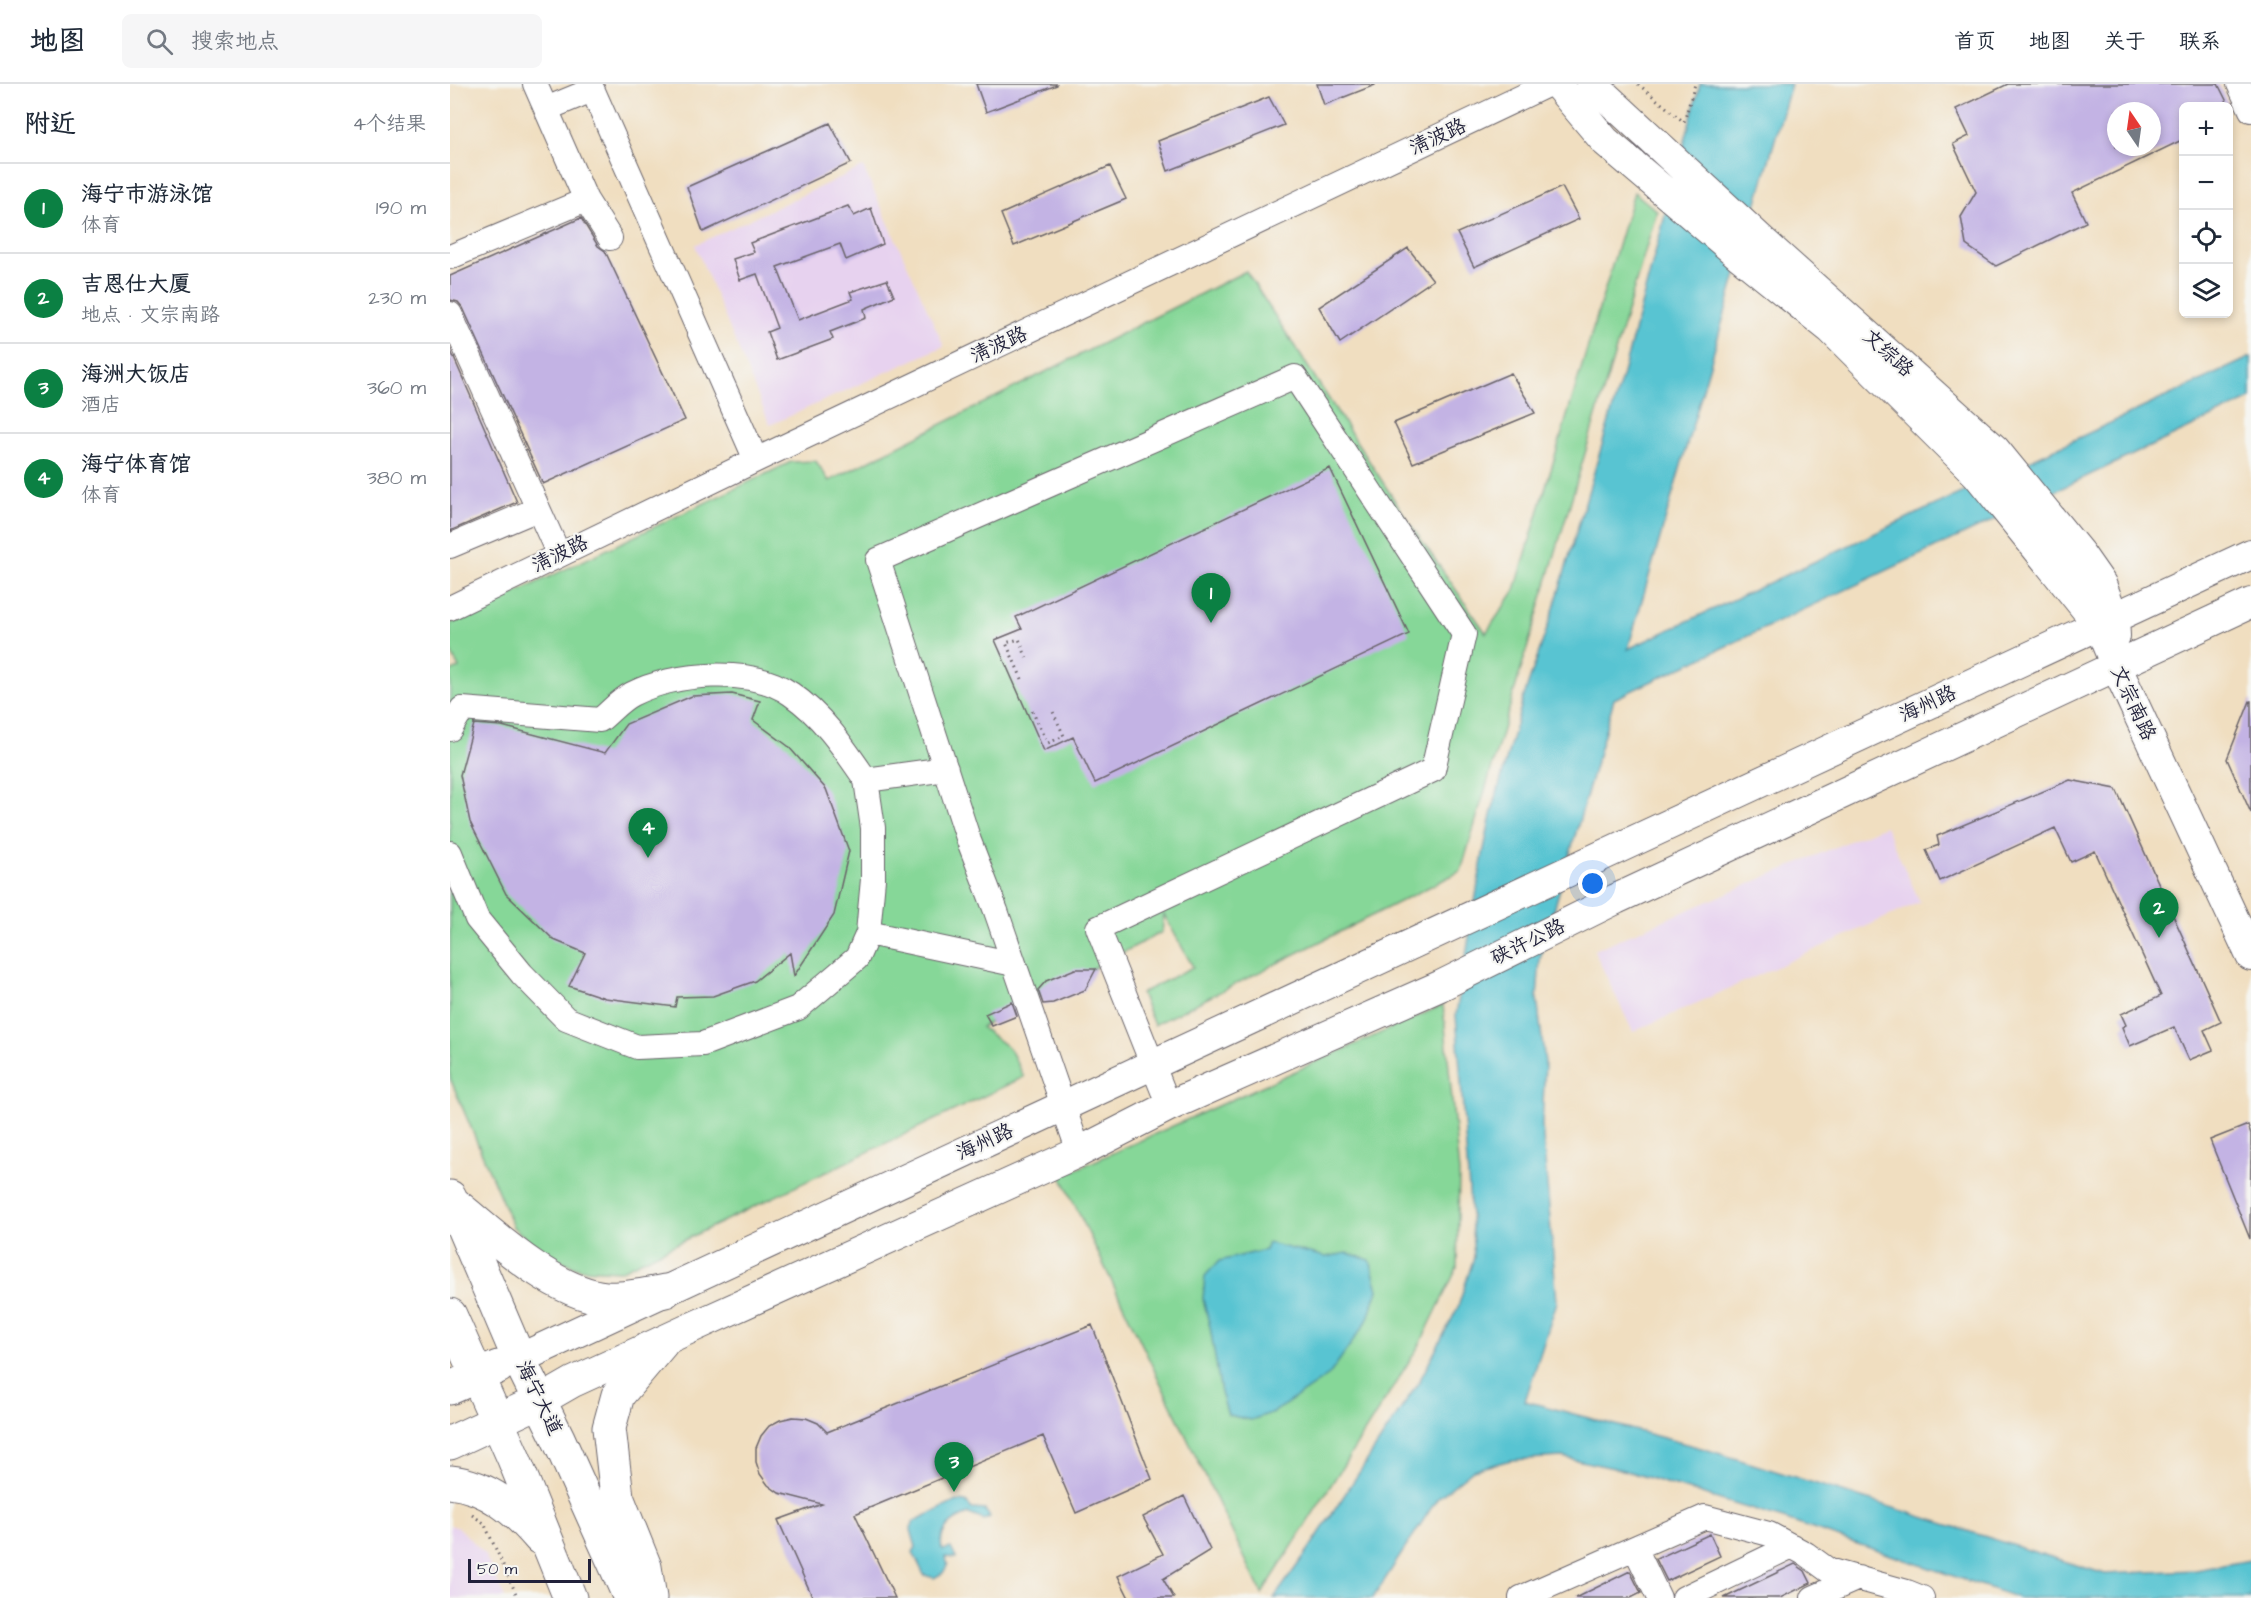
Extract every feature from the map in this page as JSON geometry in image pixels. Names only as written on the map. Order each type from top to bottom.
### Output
[{"type":"highway","points":[[451,1199],[503,1245],[572,1289],[606,1298],[665,1292]]},
{"type":"highway","name":"海宁大道","points":[[451,1199],[519,1359],[630,1598]]},
{"type":"highway","points":[[450,1315],[464,1382],[497,1421],[570,1598]]},
{"type":"highway","points":[[650,1598],[645,1567],[617,1497],[609,1428],[618,1395],[662,1342]]},
{"type":"highway","points":[[464,1382],[519,1359]]},
{"type":"highway","points":[[450,1443],[540,1401]]},
{"type":"highway","points":[[459,1495],[470,1485],[497,1498],[523,1519],[549,1548]]},
{"type":"main road","points":[[1557,84],[1605,141],[1740,256],[1831,329],[1977,474],[2010,516],[2107,621]]},
{"type":"main road","name":"文综路","points":[[1593,84],[1760,239],[1995,450],[2101,584],[2116,666]]},
{"type":"main road","name":"海州路","points":[[519,1359],[2251,554]]},
{"type":"main road","points":[[2116,666],[2251,603]]},
{"type":"main road","name":"硖许公路","points":[[1169,1106],[1440,986],[1616,899],[2116,666]]},
{"type":"main road","name":"文宗南路","points":[[2116,666],[2251,956]]},
{"type":"main road","points":[[540,1401],[573,1382],[1079,1152],[1169,1106]]},
{"type":"street","points":[[535,84],[586,200],[609,238]]},
{"type":"street","name":"清波路","points":[[450,608],[756,460],[1549,84]]},
{"type":"street","points":[[2239,84],[2251,110]]},
{"type":"street","points":[[546,109],[591,87],[756,460]]},
{"type":"street","points":[[450,257],[586,200]]},
{"type":"street","points":[[450,314],[559,555]]},
{"type":"street","points":[[1079,1152],[969,841],[878,560],[1295,377],[1464,634],[1432,770],[1098,928],[1169,1106]]},
{"type":"street","points":[[450,546],[538,509]]},
{"type":"street","points":[[450,729],[462,709],[600,720],[631,694],[682,677],[747,676],[790,693],[830,729],[866,780],[873,828],[873,879],[868,933],[857,958],[798,1008],[703,1044],[637,1047],[566,1018],[522,974],[477,919],[450,853]]},
{"type":"street","points":[[866,780],[946,769]]},
{"type":"street","points":[[868,933],[1014,964]]},
{"type":"street","points":[[1521,1598],[1705,1517],[1769,1534],[1802,1552],[1828,1570],[1922,1598]]},
{"type":"street","points":[[1635,1548],[1659,1598]]},
{"type":"street","points":[[1802,1552],[1824,1596],[1858,1578]]},
{"type":"street","points":[[1684,1598],[1802,1552]]},
{"type":"path","points":[[1638,84],[1684,122],[1695,84]]},
{"type":"path","points":[[1022,679],[1006,644],[1019,639],[1028,661]]},
{"type":"path","points":[[1032,711],[1048,744],[1064,736],[1053,712]]},
{"type":"path","points":[[459,1495],[471,1514],[484,1523],[518,1598]]},
{"type":"shaded area","points":[[863,167],[944,346],[770,425],[695,245]]},
{"type":"shaded area","points":[[1885,826],[1920,902],[1633,1032],[1594,950]]},
{"type":"shaded area","points":[[450,1525],[459,1528],[484,1553],[505,1598],[450,1598]]},
{"type":"green space","points":[[1634,192],[1657,211],[1461,871],[1154,1025],[1141,993],[1193,967],[1164,915],[1162,932],[981,1027],[1010,1049],[1024,1077],[620,1271],[580,1269],[542,1252],[513,1227],[450,1078],[450,672],[459,668],[450,650],[450,624],[791,462],[816,461],[829,481],[1246,271],[1406,518],[1486,633],[1515,590]]},
{"type":"green space","points":[[1443,1005],[1459,1173],[1457,1268],[1419,1346],[1262,1594],[1061,1176]]},
{"type":"water","points":[[1700,84],[1791,84],[1628,649],[2251,357],[2251,399],[1614,699],[1540,959],[1537,998],[1545,1063],[1542,1125],[1557,1302],[1525,1401],[1705,1449],[2105,1574],[2195,1570],[2251,1560],[2251,1598],[2019,1598],[1783,1519],[1623,1470],[1562,1457],[1511,1460],[1473,1470],[1437,1499],[1373,1598],[1274,1598],[1309,1549],[1420,1380],[1458,1307],[1474,1257],[1456,1015],[1483,854],[1491,815],[1523,699],[1554,608],[1622,377]]},
{"type":"water","points":[[1268,1243],[1326,1257],[1347,1253],[1370,1260],[1378,1290],[1367,1321],[1329,1375],[1274,1412],[1251,1420],[1228,1415],[1221,1393],[1203,1299],[1205,1276],[1219,1261],[1265,1250]]},
{"type":"water","points":[[957,1501],[966,1502],[972,1509],[985,1510],[990,1517],[984,1520],[969,1514],[951,1523],[942,1537],[942,1550],[951,1548],[956,1558],[945,1557],[948,1564],[943,1573],[934,1578],[924,1575],[913,1552],[916,1547],[911,1530],[912,1522]]},
{"type":"building","points":[[976,84],[1057,84],[1057,85],[986,112]]},
{"type":"building","points":[[1317,84],[1375,84],[1375,85],[1324,105]]},
{"type":"building","points":[[2008,84],[2218,84],[2227,102],[2179,102],[2179,141],[2161,150],[2161,102],[2107,102],[2107,156],[2149,156],[2072,193],[2086,222],[1996,266],[1966,245],[1961,217],[1976,192],[1953,144],[1969,136],[1956,109]]},
{"type":"building","points":[[1269,97],[1284,125],[1168,171],[1158,141]]},
{"type":"building","points":[[830,123],[851,163],[703,232],[687,187]]},
{"type":"building","points":[[1110,166],[1126,199],[1014,246],[1001,214]]},
{"type":"building","points":[[1562,187],[1579,219],[1474,267],[1457,233]]},
{"type":"building","points":[[848,206],[854,216],[871,208],[883,244],[846,260],[840,244],[777,267],[798,320],[853,299],[850,292],[887,280],[894,296],[864,309],[866,318],[830,332],[833,339],[777,360],[767,332],[777,328],[757,274],[740,280],[733,259],[754,252],[750,243]]},
{"type":"building","points":[[581,218],[598,246],[605,251],[685,420],[543,484],[463,308],[458,302],[450,300],[450,276]]},
{"type":"building","points":[[1408,248],[1433,280],[1340,343],[1319,307]]},
{"type":"building","points":[[450,349],[517,502],[450,531]]},
{"type":"building","points":[[1511,373],[1535,413],[1413,463],[1394,423]]},
{"type":"building","points":[[1330,468],[1409,634],[1095,783],[1073,737],[1044,751],[995,640],[1022,629],[1016,617]]},
{"type":"building","points":[[732,694],[760,701],[753,720],[788,746],[826,789],[849,851],[834,915],[794,976],[790,953],[755,981],[713,996],[677,997],[675,1007],[605,998],[569,986],[585,953],[554,940],[506,894],[470,822],[460,775],[474,724],[502,726],[605,753],[626,724],[692,696]]},
{"type":"building","points":[[2251,701],[2251,813],[2227,759]]},
{"type":"building","points":[[2070,780],[2116,789],[2221,1022],[2204,1030],[2213,1050],[2189,1060],[2174,1027],[2130,1046],[2122,1027],[2126,1025],[2121,1014],[2161,996],[2095,851],[2071,862],[2055,828],[1940,881],[1926,850],[1939,845],[1937,836]]},
{"type":"building","points":[[1075,969],[1096,969],[1085,990],[1053,1003],[1043,1004],[1038,990],[1046,981]]},
{"type":"building","points":[[1012,1002],[1017,1016],[992,1026],[985,1014]]},
{"type":"building","points":[[2248,1125],[2251,1134],[2250,1239],[2210,1140]]},
{"type":"building","points":[[1092,1325],[1152,1479],[1076,1513],[1043,1436],[855,1514],[895,1598],[813,1598],[778,1520],[822,1504],[779,1493],[768,1485],[760,1474],[756,1462],[756,1448],[761,1436],[769,1426],[793,1417],[806,1418],[818,1423],[827,1432]]},
{"type":"building","points":[[1184,1496],[1210,1550],[1163,1579],[1174,1598],[1129,1598],[1118,1576],[1163,1554],[1143,1517]]},
{"type":"building","points":[[1710,1534],[1720,1556],[1667,1581],[1656,1559]]},
{"type":"building","points":[[1795,1564],[1805,1571],[1811,1583],[1780,1598],[1724,1598]]},
{"type":"building","points":[[1630,1571],[1641,1593],[1631,1598],[1575,1598]]},
{"type":"place","name":"海宁市游泳馆","points":[[1211,623]]},
{"type":"place","name":"海宁体育馆","points":[[648,858]]},
{"type":"place","name":"吉恩仕大厦","points":[[2159,938]]},
{"type":"place","name":"海洲大饭店","points":[[954,1492]]}]
